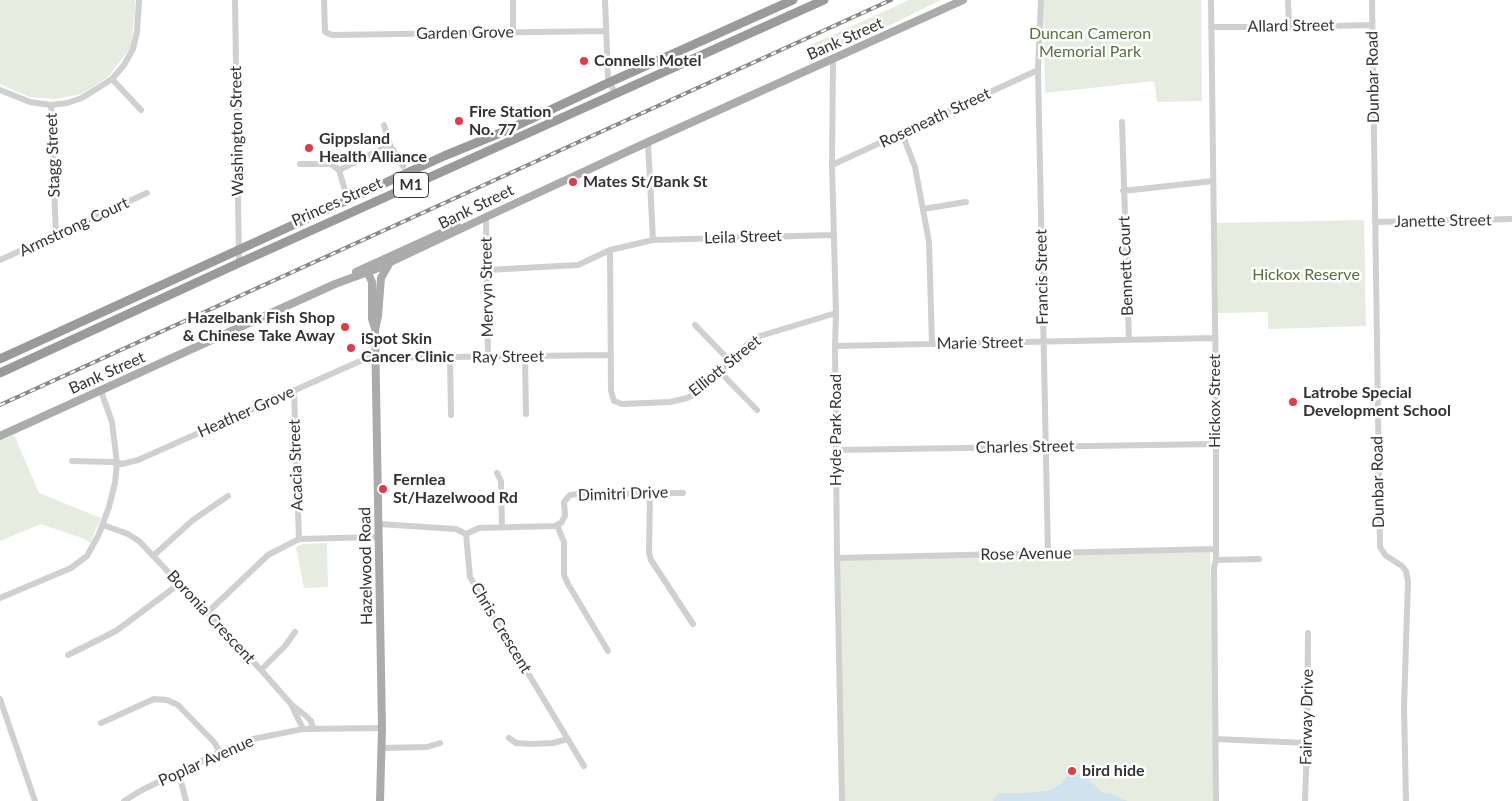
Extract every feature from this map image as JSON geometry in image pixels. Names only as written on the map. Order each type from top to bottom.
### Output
[{"type":"highway","name":"Princes Street","points":[[0,360],[444,156],[505,131],[793,0]]},
{"type":"highway","name":"Princes Street","points":[[0,372],[239,262],[824,0]]},
{"type":"main road","name":"Bank Street","points":[[0,436],[335,284],[390,263],[648,142],[963,0]]},
{"type":"main road","points":[[371,269],[429,238],[457,226],[486,217]]},
{"type":"main road","points":[[375,330],[381,278],[390,263]]},
{"type":"main road","points":[[371,269],[381,278]]},
{"type":"main road","points":[[371,269],[372,319],[375,330]]},
{"type":"main road","name":"Hazelwood Road","points":[[375,330],[382,728],[380,801]]},
{"type":"street","points":[[0,90],[30,102],[51,105],[67,103],[82,98],[112,79],[124,65],[133,48],[137,32],[139,0]]},
{"type":"street","name":"Washington Street","points":[[235,0],[239,262]]},
{"type":"street","name":"Garden Grove","points":[[324,0],[324,32],[332,35],[606,31]]},
{"type":"street","points":[[512,0],[513,32]]},
{"type":"street","points":[[605,0],[608,77],[615,94]]},
{"type":"street","name":"Francis Street","points":[[1041,0],[1038,70],[1048,554]]},
{"type":"street","name":"Hickox Street","points":[[1211,0],[1215,338],[1216,801]]},
{"type":"street","points":[[1288,0],[1289,27]]},
{"type":"street","name":"Dunbar Road","points":[[1372,0],[1380,547],[1385,555],[1402,566],[1406,571],[1408,581],[1404,707],[1406,801]]},
{"type":"street","name":"Allard Street","points":[[1211,27],[1372,24]]},
{"type":"street","name":"Hyde Park Road","points":[[833,59],[832,165],[836,313],[837,558],[842,801]]},
{"type":"street","name":"Roseneath Street","points":[[832,165],[1038,70]]},
{"type":"street","points":[[112,79],[140,110]]},
{"type":"street","name":"Stagg Street","points":[[51,105],[56,236]]},
{"type":"street","name":"Bennett Court","points":[[1122,122],[1129,340]]},
{"type":"street","points":[[384,125],[390,145],[402,166]]},
{"type":"street","points":[[902,133],[915,167],[929,242],[932,344]]},
{"type":"street","points":[[648,142],[652,240]]},
{"type":"street","points":[[339,170],[390,145]]},
{"type":"street","points":[[300,164],[331,164],[339,170],[348,200]]},
{"type":"street","points":[[1123,191],[1213,181]]},
{"type":"street","name":"Armstrong Court","points":[[0,260],[147,193]]},
{"type":"street","points":[[923,210],[966,202]]},
{"type":"street","name":"Mervyn Street","points":[[486,217],[488,357]]},
{"type":"street","name":"Janette Street","points":[[1375,222],[1512,219]]},
{"type":"street","name":"Leila Street","points":[[486,270],[578,265],[610,250],[652,240],[833,235]]},
{"type":"street","name":"Elliott Street","points":[[610,250],[611,391],[614,401],[622,404],[670,402],[688,398],[699,392],[721,373],[730,361],[749,343],[760,336],[836,313]]},
{"type":"street","points":[[695,325],[730,361]]},
{"type":"street","name":"Marie Street","points":[[835,346],[1215,338]]},
{"type":"street","name":"Ray Street","points":[[375,358],[611,355]]},
{"type":"street","points":[[525,357],[526,414]]},
{"type":"street","name":"Heather Grove","points":[[72,461],[126,464],[138,460],[362,360],[375,358]]},
{"type":"street","points":[[450,358],[451,415]]},
{"type":"street","points":[[721,373],[757,410]]},
{"type":"street","name":"Acacia Street","points":[[294,390],[299,539]]},
{"type":"street","points":[[0,598],[71,568],[87,556],[91,549],[109,507],[115,483],[117,464],[112,422],[101,391]]},
{"type":"street","name":"Charles Street","points":[[836,450],[1215,444]]},
{"type":"street","points":[[497,473],[502,481],[502,527]]},
{"type":"street","name":"Dimitri Drive","points":[[557,525],[561,523],[565,516],[564,502],[570,495],[683,492]]},
{"type":"street","points":[[650,493],[651,560],[693,624]]},
{"type":"street","points":[[153,556],[193,520],[228,496]]},
{"type":"street","name":"Boronia Crescent","points":[[103,524],[128,534],[139,541],[291,704],[303,729]]},
{"type":"street","points":[[378,524],[456,529],[466,534],[479,528],[557,525],[564,542],[564,575],[608,651]]},
{"type":"street","name":"Chris Crescent","points":[[466,534],[470,577],[584,766]]},
{"type":"street","points":[[207,613],[268,556],[299,539],[379,537]]},
{"type":"street","name":"Rose Avenue","points":[[837,558],[1215,549]]},
{"type":"street","points":[[1216,560],[1259,559]]},
{"type":"street","points":[[68,654],[116,631],[179,584]]},
{"type":"street","points":[[261,670],[285,646],[295,632]]},
{"type":"street","name":"Fairway Drive","points":[[1305,801],[1308,633]]},
{"type":"street","points":[[0,699],[35,801]]},
{"type":"street","points":[[100,723],[154,699],[167,700],[178,705],[214,742],[220,752]]},
{"type":"street","points":[[291,704],[306,716],[311,722],[313,729]]},
{"type":"street","name":"Poplar Avenue","points":[[124,801],[142,790],[220,752],[254,739],[303,729],[382,728]]},
{"type":"street","points":[[509,738],[516,743],[531,744],[552,743],[568,739]]},
{"type":"street","points":[[1215,739],[1307,743]]},
{"type":"street","points":[[382,748],[427,747],[440,742]]},
{"type":"street","points":[[179,773],[186,801]]},
{"type":"green space","points":[[0,0],[135,0],[131,47],[108,77],[82,94],[55,99],[30,97],[0,84]]},
{"type":"green space","points":[[909,0],[941,0],[884,28],[831,49],[815,58],[808,46]]},
{"type":"green space","name":"Duncan Cameron Memorial Park","points":[[1043,0],[1201,0],[1202,101],[1157,102],[1154,81],[1045,93]]},
{"type":"green space","name":"Hickox Reserve","points":[[1364,220],[1366,326],[1268,329],[1268,312],[1218,313],[1216,223]]},
{"type":"green space","points":[[14,435],[39,493],[101,518],[90,543],[84,539],[41,524],[0,541],[0,441]]},
{"type":"green space","points":[[327,543],[328,587],[304,588],[296,547],[303,544]]},
{"type":"green space","points":[[1210,552],[1216,801],[843,801],[838,559]]},
{"type":"water","points":[[1082,773],[1103,793],[1112,794],[1127,801],[993,801],[998,793],[1048,791],[1060,785],[1067,776]]},
{"type":"railway","points":[[0,405],[891,0]]},
{"type":"place","name":"Connells Motel","points":[[584,61]]},
{"type":"place","name":"Fire Station No. 77","points":[[459,121]]},
{"type":"place","name":"Gippsland Health Alliance","points":[[309,148]]},
{"type":"place","name":"Mates St/Bank St","points":[[573,182]]},
{"type":"place","name":"Hazelbank Fish Shop & Chinese Take Away","points":[[345,327]]},
{"type":"place","name":"iSpot Skin Cancer Clinic","points":[[351,348]]},
{"type":"place","name":"Latrobe Special Development School","points":[[1293,402]]},
{"type":"place","name":"Fernlea St/Hazelwood Rd","points":[[383,489]]},
{"type":"place","name":"bird hide","points":[[1072,771]]}]
